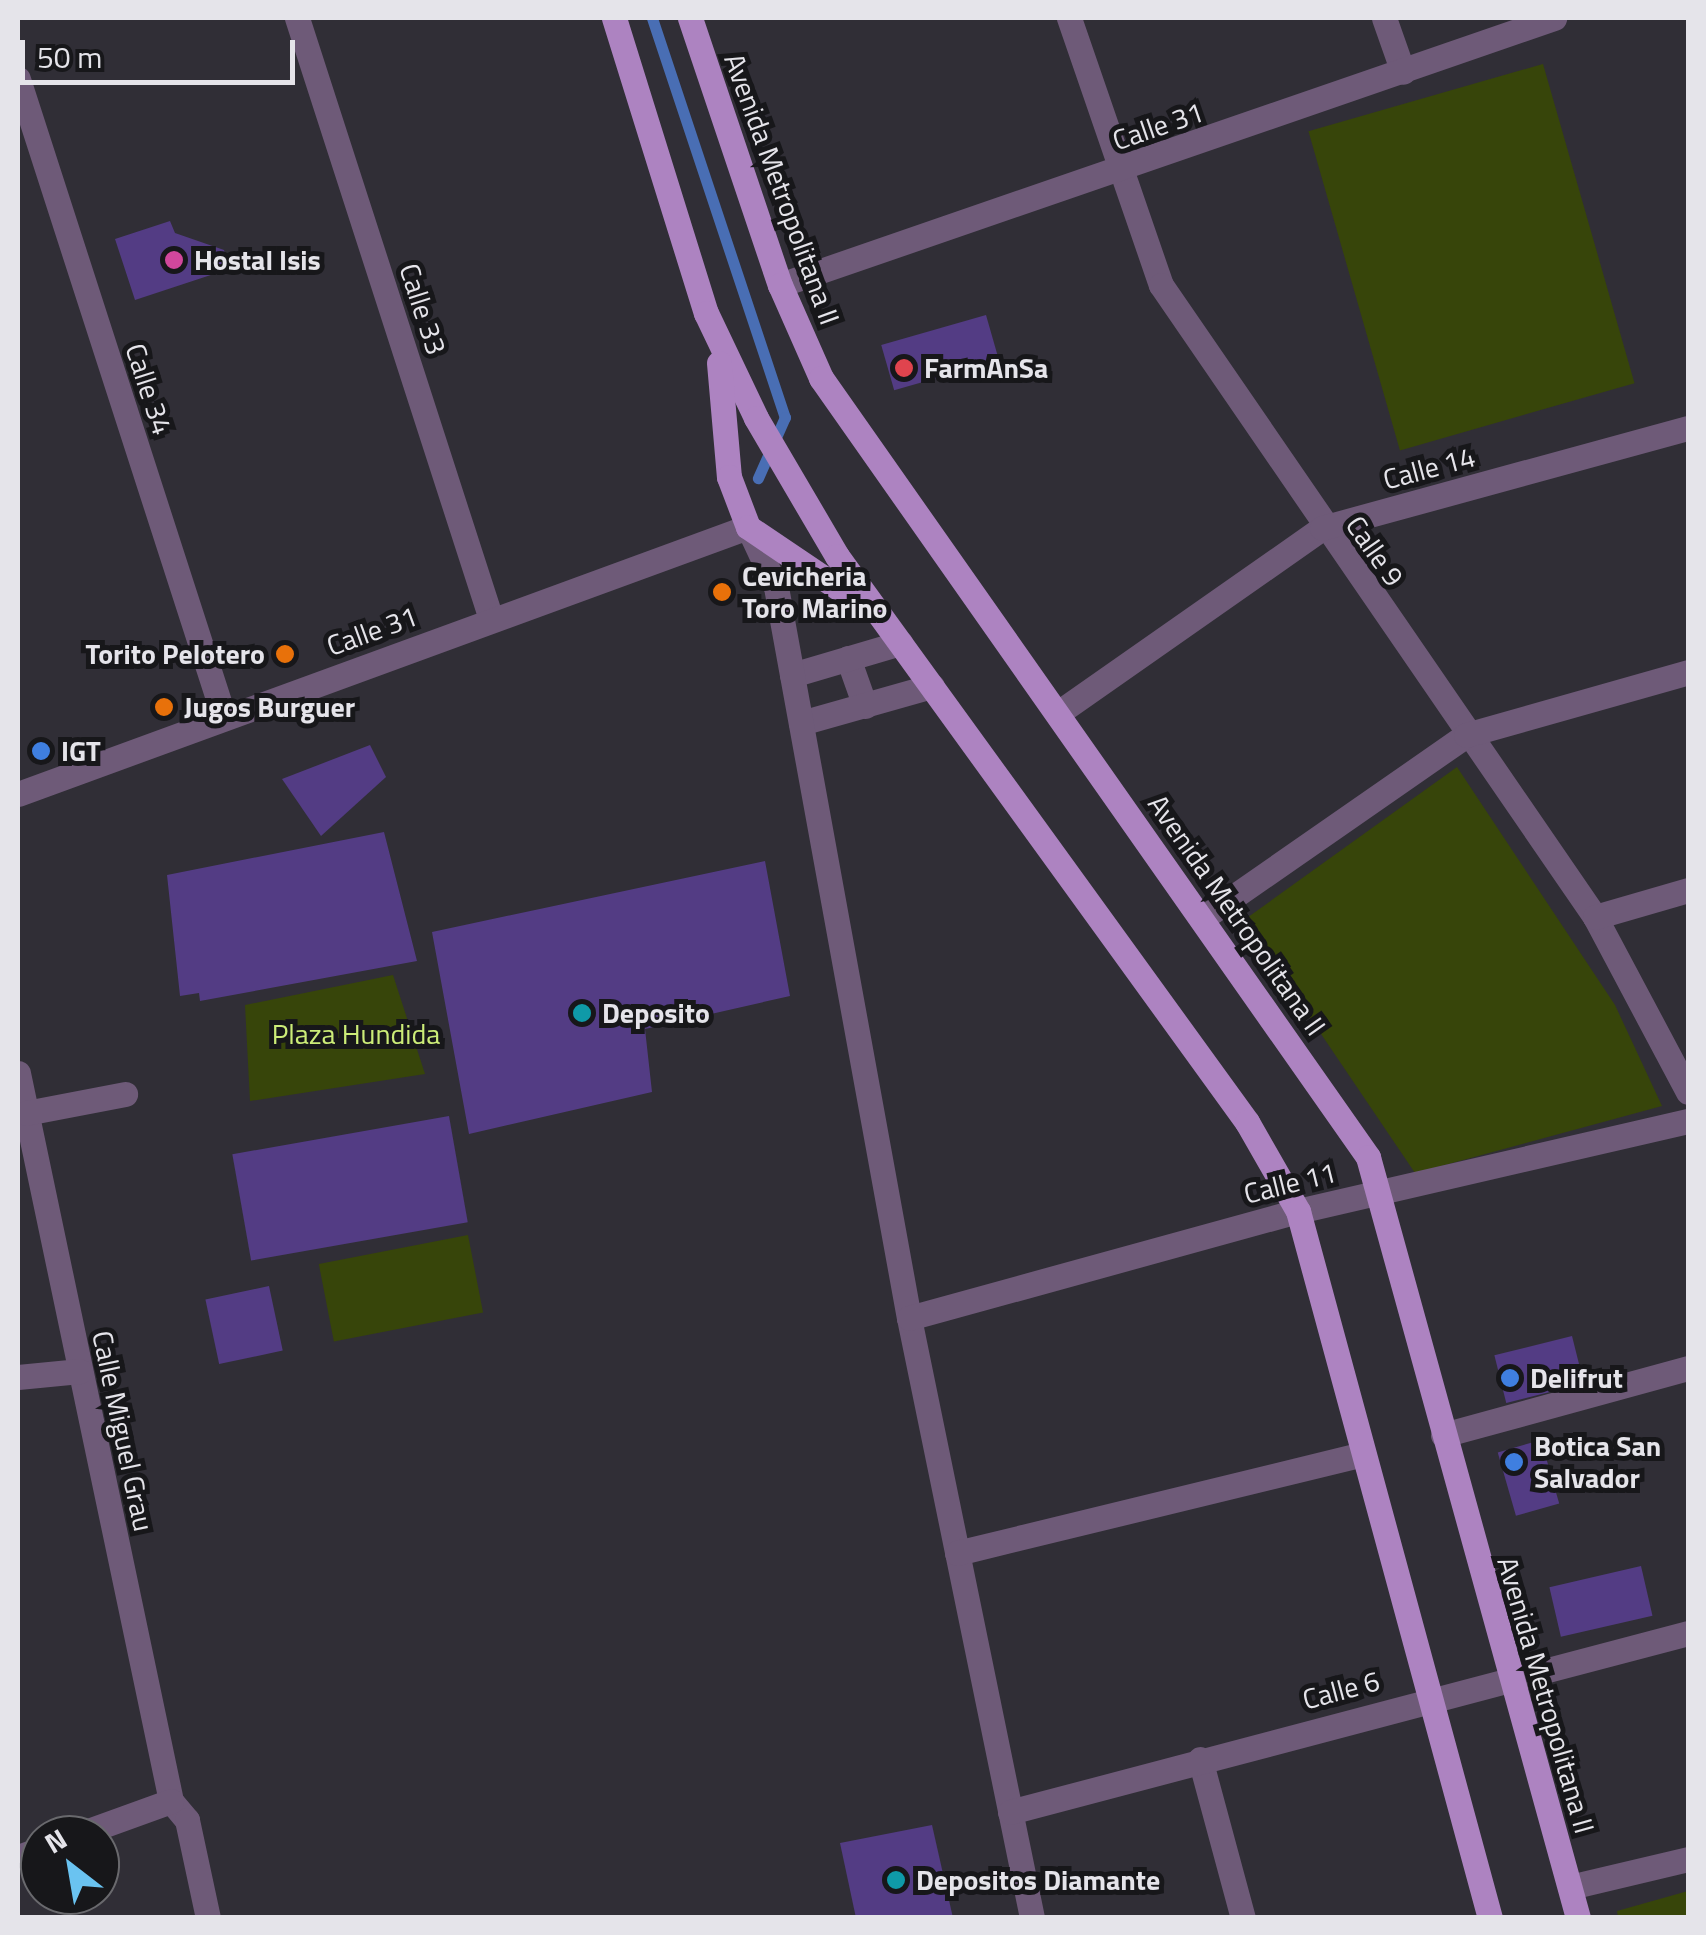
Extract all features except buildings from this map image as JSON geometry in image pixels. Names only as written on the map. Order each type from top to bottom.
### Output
[{"type":"main road","points":[[614,18],[716,337],[756,418],[815,520],[882,618],[1247,1122],[1298,1210],[1490,1918]]},
{"type":"main road","name":"Avenida Metropolitana II","points":[[690,18],[780,285],[822,378],[882,476],[1058,713],[1368,1157],[1382,1192],[1508,1680],[1578,1918]]},
{"type":"main road","points":[[716,337],[729,477],[748,527],[882,618]]},
{"type":"street","name":"Calle 33","points":[[297,18],[491,619]]},
{"type":"street","name":"Calle 9","points":[[1069,18],[1162,285],[1322,528],[1594,917],[1688,1092]]},
{"type":"street","points":[[1384,18],[1403,72]]},
{"type":"street","name":"Calle 31","points":[[780,285],[1120,171],[1554,18]]},
{"type":"street","name":"Calle 34","points":[[18,79],[224,717]]},
{"type":"street","name":"Calle 14","points":[[1058,713],[1322,528],[1688,428]]},
{"type":"street","name":"Calle 31","points":[[18,794],[748,527]]},
{"type":"street","points":[[748,527],[776,587],[909,1318],[1032,1918]]},
{"type":"street","points":[[792,675],[900,643]]},
{"type":"street","points":[[848,658],[865,706]]},
{"type":"street","points":[[1203,918],[1466,735],[1688,672]]},
{"type":"street","points":[[801,724],[932,686]]},
{"type":"street","points":[[1594,917],[1688,890]]},
{"type":"street","name":"Calle Miguel Grau","points":[[18,1073],[170,1801],[186,1820],[208,1918]]},
{"type":"street","points":[[26,1113],[124,1094]]},
{"type":"street","name":"Calle 11","points":[[909,1318],[1298,1210],[1688,1121]]},
{"type":"street","points":[[1443,1434],[1688,1368]]},
{"type":"street","points":[[18,1377],[80,1370]]},
{"type":"street","points":[[958,1553],[1363,1454]]},
{"type":"street","name":"Calle 6","points":[[1010,1812],[1431,1696],[1688,1634]]},
{"type":"street","points":[[1200,1759],[1243,1918]]},
{"type":"street","points":[[120,1819],[170,1801]]},
{"type":"street","points":[[1570,1888],[1688,1858]]},
{"type":"green space","points":[[1543,64],[1635,383],[1400,450],[1308,131]]},
{"type":"green space","points":[[1457,767],[1615,1005],[1662,1106],[1415,1173],[1244,920]]},
{"type":"green space","name":"Plaza Hundida","points":[[393,975],[425,1074],[250,1101],[245,1005]]},
{"type":"green space","points":[[468,1235],[483,1313],[334,1342],[319,1264]]},
{"type":"green space","points":[[1688,1891],[1688,1917],[1618,1917],[1617,1911]]},
{"type":"waterway","points":[[652,18],[785,417],[758,478]]},
{"type":"place","name":"Hostal Isis","points":[[174,260]]},
{"type":"place","name":"FarmAnSa","points":[[904,368]]},
{"type":"place","name":"Cevicheria Toro Marino","points":[[722,592]]},
{"type":"place","name":"Torito Pelotero","points":[[285,654]]},
{"type":"place","name":"Jugos Burguer","points":[[164,707]]},
{"type":"place","name":"IGT","points":[[41,751]]},
{"type":"place","name":"Deposito","points":[[582,1013]]},
{"type":"place","name":"Delifrut","points":[[1510,1378]]},
{"type":"place","name":"Botica San Salvador","points":[[1514,1462]]},
{"type":"place","name":"Depositos Diamante","points":[[896,1880]]}]
